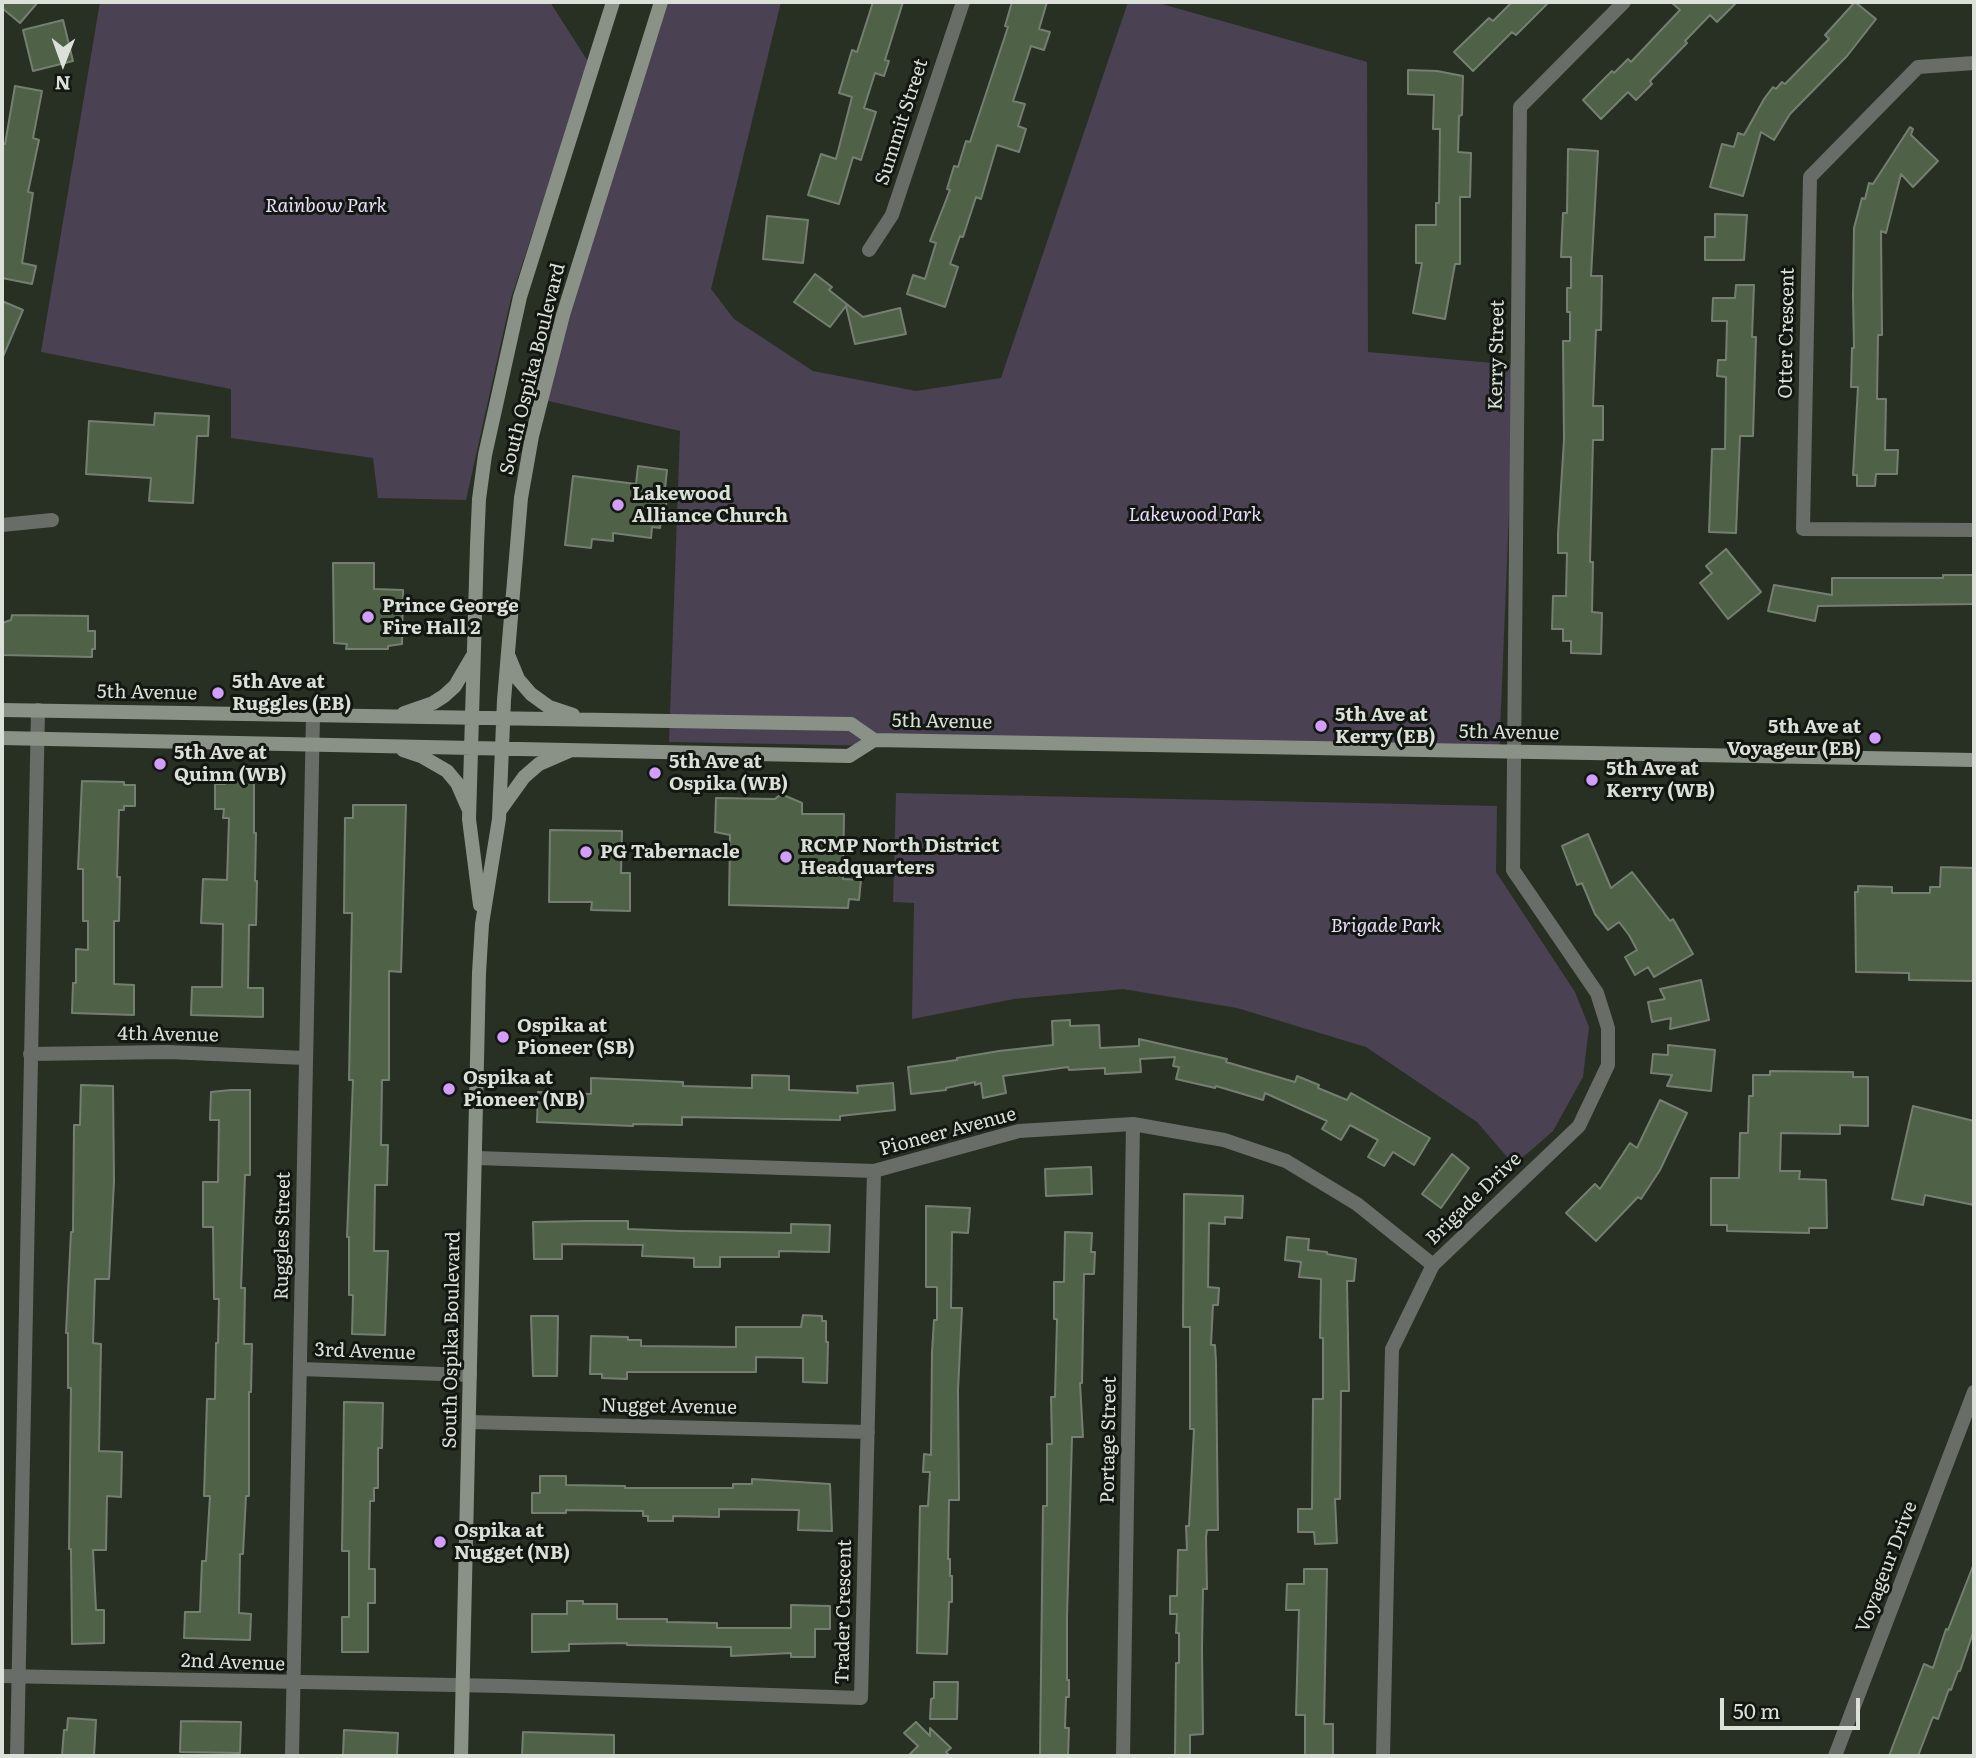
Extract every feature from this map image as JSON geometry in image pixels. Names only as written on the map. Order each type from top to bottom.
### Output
[{"type":"main road","name":"South Ospika Boulevard","points":[[482,924],[470,812],[479,499],[485,455],[520,297],[612,2]]},
{"type":"main road","name":"South Ospika Boulevard","points":[[461,1756],[482,924],[499,813],[503,718],[520,510],[532,436],[563,315],[661,2]]},
{"type":"main road","points":[[508,652],[518,679],[538,700],[549,707],[588,720]]},
{"type":"main road","points":[[390,717],[433,703],[444,696],[460,678],[474,653]]},
{"type":"main road","name":"5th Avenue","points":[[2,710],[851,724],[874,740]]},
{"type":"main road","name":"5th Avenue","points":[[2,738],[849,756],[874,740],[1974,760]]},
{"type":"main road","points":[[390,746],[421,756],[447,771],[457,783],[470,812]]},
{"type":"main road","points":[[499,813],[524,777],[539,764],[573,750]]},
{"type":"street","name":"Summit Street","points":[[869,250],[892,215],[963,2]]},
{"type":"street","name":"Kerry Street","points":[[1512,752],[1520,107],[1624,2]]},
{"type":"street","name":"Otter Crescent","points":[[1974,64],[1919,66],[1810,177],[1803,529],[1974,530]]},
{"type":"street","points":[[2,525],[52,520]]},
{"type":"street","points":[[17,1756],[38,710]]},
{"type":"street","name":"Ruggles Street","points":[[292,1756],[313,716]]},
{"type":"street","name":"Brigade Drive","points":[[1383,1756],[1392,1349],[1433,1265],[1579,1126],[1608,1065],[1608,1028],[1597,993],[1513,870],[1512,752]]},
{"type":"street","name":"4th Avenue","points":[[30,1054],[168,1052],[305,1058]]},
{"type":"street","name":"Pioneer Avenue","points":[[476,1158],[874,1171],[1018,1131],[1133,1124],[1224,1140],[1286,1161],[1357,1204],[1433,1265]]},
{"type":"street","name":"Portage Street","points":[[1123,1756],[1133,1124]]},
{"type":"street","name":"Trader Crescent","points":[[463,1685],[861,1698],[874,1171]]},
{"type":"street","name":"3rd Avenue","points":[[300,1369],[470,1375]]},
{"type":"street","name":"Voyageur Drive","points":[[1835,1756],[1974,1392]]},
{"type":"street","name":"Nugget Avenue","points":[[469,1422],[867,1432]]},
{"type":"street","name":"2nd Avenue","points":[[2,1676],[294,1684],[463,1685]]},
{"type":"green space","name":"Rainbow Park","points":[[100,2],[550,2],[589,63],[511,298],[466,500],[378,498],[373,458],[231,438],[231,389],[41,352]]},
{"type":"green space","name":"Lakewood Park","points":[[662,2],[781,2],[711,289],[734,319],[813,371],[916,391],[1001,378],[1128,2],[1155,2],[1367,62],[1368,352],[1515,365],[1499,757],[669,742],[680,431],[531,397]]},
{"type":"green space","name":"Brigade Park","points":[[896,793],[1497,806],[1496,872],[1575,992],[1589,1027],[1583,1077],[1553,1131],[1514,1165],[1477,1122],[1366,1047],[1237,1008],[1123,989],[1014,999],[912,1019],[914,903],[893,902]]},
{"type":"building","points":[[2,2],[38,2],[20,23],[2,8]]},
{"type":"building","points":[[873,2],[903,2],[885,60],[889,61],[884,76],[875,73],[864,108],[876,112],[861,160],[853,157],[839,204],[808,195],[821,154],[836,159],[852,97],[839,93],[852,50],[857,52]]},
{"type":"building","points":[[1012,2],[1047,2],[1039,29],[1050,32],[1044,50],[1031,46],[1013,101],[1025,104],[1018,126],[1026,129],[1019,152],[997,145],[981,199],[976,197],[963,237],[960,236],[950,264],[958,267],[945,307],[907,294],[913,275],[925,279],[936,243],[930,241],[950,190],[947,189],[954,166],[958,167],[966,141],[970,142],[1008,27],[1005,26]]},
{"type":"building","points":[[1512,2],[1549,2],[1516,35],[1512,32],[1473,71],[1454,52],[1489,18],[1493,21]]},
{"type":"building","points":[[1671,2],[1737,2],[1717,22],[1710,15],[1636,100],[1628,92],[1601,119],[1583,100],[1612,71],[1614,73],[1628,59],[1631,62],[1680,10]]},
{"type":"building","points":[[1855,2],[1876,19],[1847,56],[1790,114],[1774,140],[1761,132],[1743,196],[1710,187],[1722,144],[1734,147],[1738,133],[1744,135],[1773,87],[1776,89],[1782,82],[1785,84],[1829,39],[1825,35]]},
{"type":"building","points":[[63,20],[73,61],[33,71],[23,30]]},
{"type":"building","points":[[1408,70],[1437,71],[1463,76],[1458,152],[1471,153],[1470,197],[1460,197],[1460,264],[1455,264],[1445,319],[1413,313],[1422,263],[1416,263],[1416,225],[1436,225],[1440,129],[1433,129],[1434,95],[1408,94]]},
{"type":"building","points":[[15,86],[42,91],[33,138],[39,140],[28,192],[33,193],[22,263],[36,266],[32,284],[2,278],[2,143],[5,144]]},
{"type":"building","points":[[1910,127],[1913,129],[1911,135],[1938,161],[1913,187],[1901,174],[1886,233],[1881,231],[1882,335],[1878,335],[1877,399],[1886,399],[1885,450],[1898,450],[1897,474],[1876,474],[1875,486],[1857,486],[1857,475],[1853,475],[1858,387],[1851,387],[1854,348],[1854,228],[1869,183],[1873,184]]},
{"type":"building","points":[[1568,149],[1598,151],[1591,276],[1602,276],[1601,330],[1596,330],[1593,406],[1603,406],[1603,440],[1593,440],[1590,562],[1593,562],[1592,612],[1602,613],[1601,654],[1571,653],[1571,641],[1563,641],[1563,629],[1552,629],[1553,596],[1566,596],[1567,553],[1558,553],[1558,534],[1564,440],[1563,341],[1570,341],[1567,288],[1571,288],[1571,257],[1561,257],[1563,213],[1567,213]]},
{"type":"building","points":[[1715,214],[1747,215],[1744,260],[1705,260],[1705,237],[1715,237]]},
{"type":"building","points":[[767,216],[808,220],[803,263],[763,259]]},
{"type":"building","points":[[815,274],[832,287],[829,290],[863,317],[900,308],[906,334],[855,344],[846,306],[830,327],[794,302]]},
{"type":"building","points":[[1736,285],[1754,285],[1752,337],[1756,337],[1753,436],[1740,436],[1736,533],[1709,532],[1712,449],[1725,449],[1726,377],[1717,376],[1718,360],[1726,360],[1727,321],[1712,321],[1713,298],[1735,298]]},
{"type":"building","points":[[2,301],[23,310],[2,359]]},
{"type":"building","points":[[155,413],[209,416],[208,436],[197,436],[193,503],[149,501],[151,478],[86,474],[89,421],[154,425]]},
{"type":"building","name":"Lakewood Alliance Church","points":[[638,466],[667,470],[665,489],[668,489],[664,521],[661,520],[660,528],[652,527],[651,538],[613,533],[613,541],[592,539],[591,548],[565,545],[573,476],[636,484]]},
{"type":"building","points":[[1726,549],[1761,592],[1728,619],[1700,583],[1712,573],[1706,566]]},
{"type":"building","name":"Prince George Fire Hall 2","points":[[333,563],[374,563],[374,589],[403,590],[402,644],[388,646],[388,649],[346,649],[347,644],[334,643]]},
{"type":"building","points":[[1943,575],[1974,575],[1974,604],[1818,606],[1815,621],[1768,611],[1774,585],[1832,595],[1832,578],[1943,578]]},
{"type":"building","points":[[12,615],[88,616],[88,631],[95,631],[92,657],[2,655],[2,623],[11,620]]},
{"type":"building","points":[[225,778],[254,778],[256,925],[249,925],[248,988],[263,988],[263,1017],[191,1015],[192,987],[222,987],[223,924],[201,923],[203,879],[227,880],[229,818],[223,818],[224,809],[215,809],[215,784],[225,784]]},
{"type":"building","points":[[82,781],[124,782],[124,785],[135,785],[135,806],[124,806],[124,810],[119,810],[119,921],[114,921],[114,984],[134,985],[134,1015],[72,1013],[73,983],[76,983],[76,949],[88,950],[88,921],[83,921],[83,869],[78,869]]},
{"type":"building","name":"RCMP North District Headquarters","points":[[781,794],[802,803],[802,814],[844,814],[843,879],[861,880],[859,900],[849,899],[848,908],[729,905],[730,835],[715,832],[716,798],[775,799]]},
{"type":"building","points":[[353,805],[406,805],[401,972],[389,971],[389,1080],[382,1080],[381,1145],[388,1145],[387,1185],[375,1185],[374,1251],[388,1251],[385,1335],[352,1334],[353,1295],[349,1295],[347,1237],[353,1080],[349,1080],[352,913],[344,913],[345,818],[353,818]]},
{"type":"building","name":"PG Tabernacle","points":[[550,830],[622,831],[621,873],[630,873],[630,911],[591,910],[592,902],[549,902]]},
{"type":"building","points":[[1588,834],[1611,888],[1632,872],[1670,921],[1673,919],[1693,954],[1654,977],[1648,967],[1635,975],[1625,957],[1637,950],[1629,935],[1619,922],[1608,930],[1595,914],[1582,883],[1577,885],[1562,846]]},
{"type":"building","points":[[1941,867],[1974,868],[1974,981],[1909,980],[1909,973],[1856,972],[1855,892],[1858,892],[1858,886],[1892,887],[1892,893],[1930,893],[1930,887],[1940,887]]},
{"type":"building","points":[[1701,980],[1709,1020],[1670,1029],[1671,1018],[1652,1022],[1648,1002],[1665,999],[1660,989]]},
{"type":"building","points":[[1070,1020],[1070,1026],[1099,1025],[1100,1048],[1139,1046],[1139,1039],[1227,1059],[1226,1062],[1295,1082],[1297,1076],[1347,1100],[1351,1093],[1430,1138],[1414,1165],[1393,1152],[1384,1166],[1368,1157],[1378,1140],[1350,1125],[1341,1140],[1322,1129],[1327,1121],[1265,1093],[1263,1100],[1216,1086],[1215,1088],[1176,1079],[1179,1067],[1173,1066],[1175,1057],[1140,1059],[1141,1072],[1105,1074],[1105,1068],[1069,1070],[1068,1067],[1003,1076],[1006,1093],[983,1098],[981,1083],[975,1085],[975,1082],[946,1090],[911,1094],[908,1067],[999,1051],[1053,1045],[1052,1021]]},
{"type":"building","points":[[1668,1045],[1715,1050],[1711,1091],[1667,1086],[1672,1075],[1651,1073],[1653,1054],[1668,1055]]},
{"type":"building","points":[[1770,1071],[1853,1072],[1853,1077],[1868,1077],[1868,1126],[1840,1125],[1840,1134],[1781,1133],[1780,1171],[1800,1171],[1799,1179],[1826,1180],[1827,1228],[1809,1228],[1809,1233],[1727,1231],[1727,1225],[1711,1225],[1711,1178],[1739,1178],[1740,1133],[1748,1133],[1749,1096],[1753,1096],[1753,1075],[1770,1075]]},
{"type":"building","points":[[752,1075],[789,1076],[789,1090],[858,1093],[857,1086],[893,1083],[895,1110],[840,1116],[840,1120],[682,1117],[682,1125],[633,1126],[537,1122],[538,1092],[591,1094],[591,1078],[683,1082],[683,1086],[752,1088]]},
{"type":"building","points":[[81,1085],[113,1086],[114,1181],[109,1279],[95,1279],[93,1343],[101,1344],[99,1451],[122,1452],[121,1497],[107,1496],[106,1550],[93,1550],[96,1610],[104,1610],[104,1643],[72,1644],[69,1549],[71,1388],[68,1388],[66,1333],[73,1232],[74,1125],[80,1125]]},
{"type":"building","points":[[250,1090],[250,1175],[245,1175],[241,1288],[245,1288],[244,1344],[252,1344],[249,1496],[246,1496],[243,1554],[240,1554],[239,1613],[251,1614],[250,1640],[184,1638],[185,1612],[200,1612],[202,1561],[206,1561],[210,1496],[204,1496],[207,1399],[215,1399],[218,1343],[219,1299],[214,1299],[213,1227],[203,1227],[203,1182],[218,1182],[219,1120],[210,1120],[211,1092]]},
{"type":"building","points":[[1660,1100],[1687,1113],[1660,1170],[1641,1199],[1638,1197],[1596,1241],[1566,1213],[1595,1184],[1600,1189],[1630,1143],[1637,1148]]},
{"type":"building","points":[[1913,1106],[1974,1121],[1974,1205],[1925,1195],[1923,1205],[1892,1199]]},
{"type":"building","points":[[1452,1154],[1469,1168],[1441,1208],[1422,1194]]},
{"type":"building","points":[[1091,1167],[1092,1194],[1046,1196],[1045,1169]]},
{"type":"building","points":[[1184,1194],[1243,1196],[1242,1218],[1225,1217],[1225,1224],[1209,1223],[1208,1287],[1219,1288],[1218,1305],[1213,1305],[1211,1345],[1215,1345],[1216,1362],[1218,1530],[1207,1530],[1206,1537],[1207,1589],[1203,1589],[1202,1648],[1203,1734],[1190,1735],[1190,1756],[1175,1756],[1179,1633],[1176,1633],[1177,1614],[1170,1614],[1170,1596],[1177,1596],[1178,1550],[1187,1550],[1186,1526],[1189,1526],[1194,1429],[1190,1429],[1190,1327],[1183,1327]]},
{"type":"building","points":[[926,1206],[970,1208],[968,1233],[952,1232],[951,1308],[962,1308],[958,1390],[959,1500],[949,1500],[948,1559],[952,1576],[952,1602],[949,1602],[947,1654],[917,1653],[920,1506],[928,1506],[930,1472],[923,1472],[924,1454],[931,1455],[932,1352],[934,1320],[937,1320],[937,1287],[926,1287]]},
{"type":"building","points":[[628,1221],[628,1229],[680,1231],[791,1233],[791,1224],[830,1225],[829,1252],[779,1251],[779,1257],[720,1257],[720,1267],[694,1267],[694,1258],[642,1256],[643,1245],[562,1244],[562,1259],[534,1259],[533,1222]]},
{"type":"building","points":[[1065,1232],[1092,1233],[1094,1274],[1084,1274],[1080,1383],[1083,1437],[1072,1437],[1067,1617],[1069,1697],[1066,1697],[1065,1728],[1069,1728],[1068,1756],[1040,1756],[1043,1506],[1047,1506],[1047,1444],[1052,1444],[1051,1397],[1055,1397],[1057,1319],[1054,1319],[1054,1282],[1064,1282]]},
{"type":"building","points":[[1287,1237],[1309,1239],[1308,1250],[1356,1259],[1354,1281],[1347,1281],[1349,1391],[1341,1391],[1340,1499],[1335,1499],[1337,1543],[1315,1544],[1314,1532],[1298,1532],[1298,1509],[1312,1509],[1313,1399],[1323,1399],[1321,1279],[1299,1277],[1301,1262],[1285,1260]]},
{"type":"building","points":[[803,1315],[822,1316],[822,1321],[826,1321],[827,1383],[803,1382],[803,1358],[756,1357],[756,1372],[627,1372],[627,1379],[602,1378],[602,1374],[590,1374],[591,1336],[628,1337],[628,1340],[641,1340],[641,1346],[736,1347],[736,1327],[801,1327]]},
{"type":"building","points":[[531,1316],[558,1316],[557,1376],[533,1376]]},
{"type":"building","points":[[344,1402],[383,1403],[382,1448],[378,1448],[378,1488],[374,1488],[374,1501],[370,1501],[369,1569],[375,1569],[375,1603],[368,1603],[368,1652],[342,1652],[342,1617],[349,1617],[349,1551],[342,1551]]},
{"type":"building","points":[[540,1476],[566,1476],[566,1485],[625,1488],[733,1488],[733,1484],[752,1484],[752,1479],[830,1484],[832,1531],[798,1530],[799,1510],[719,1509],[719,1517],[673,1516],[673,1521],[648,1521],[648,1516],[643,1516],[643,1511],[566,1510],[566,1513],[532,1513],[532,1493],[540,1493]]},
{"type":"building","points":[[1973,1566],[1974,1630],[1960,1671],[1951,1690],[1949,1689],[1938,1719],[1933,1717],[1918,1756],[1889,1756],[1924,1664],[1933,1668],[1946,1629],[1948,1630]]},
{"type":"building","points":[[1304,1569],[1327,1569],[1324,1724],[1333,1724],[1333,1756],[1305,1756],[1305,1715],[1296,1715],[1299,1610],[1286,1610],[1287,1584],[1304,1584]]},
{"type":"building","points":[[567,1601],[617,1604],[617,1619],[717,1623],[717,1628],[791,1628],[791,1605],[830,1606],[830,1629],[815,1629],[815,1657],[791,1657],[791,1653],[731,1656],[731,1647],[627,1643],[569,1644],[569,1651],[532,1652],[532,1614],[567,1614]]},
{"type":"building","points":[[934,1682],[958,1682],[957,1719],[930,1719]]},
{"type":"building","points":[[68,1718],[96,1720],[94,1756],[62,1755]]},
{"type":"building","points":[[181,1721],[241,1722],[240,1753],[180,1752]]},
{"type":"building","points":[[916,1722],[930,1736],[930,1728],[951,1748],[946,1752],[950,1756],[908,1756],[918,1746],[904,1733]]},
{"type":"building","points":[[344,1730],[398,1733],[397,1756],[343,1756]]},
{"type":"building","points":[[523,1732],[614,1735],[614,1756],[522,1756]]},
{"type":"place","name":"Lakewood Alliance Church","points":[[618,505]]},
{"type":"place","name":"Prince George Fire Hall 2","points":[[368,617]]},
{"type":"place","name":"5th Ave at Ruggles (EB)","points":[[218,693]]},
{"type":"place","name":"5th Ave at Kerry (EB)","points":[[1321,726]]},
{"type":"place","name":"5th Ave at Voyageur (EB)","points":[[1875,738]]},
{"type":"place","name":"5th Ave at Quinn (WB)","points":[[160,764]]},
{"type":"place","name":"5th Ave at Ospika (WB)","points":[[655,773]]},
{"type":"place","name":"5th Ave at Kerry (WB)","points":[[1592,780]]},
{"type":"place","name":"PG Tabernacle","points":[[586,852]]},
{"type":"place","name":"RCMP North District Headquarters","points":[[786,857]]},
{"type":"place","name":"Ospika at Pioneer (SB)","points":[[503,1037]]},
{"type":"place","name":"Ospika at Pioneer (NB)","points":[[449,1089]]},
{"type":"place","name":"Ospika at Nugget (NB)","points":[[440,1542]]}]
